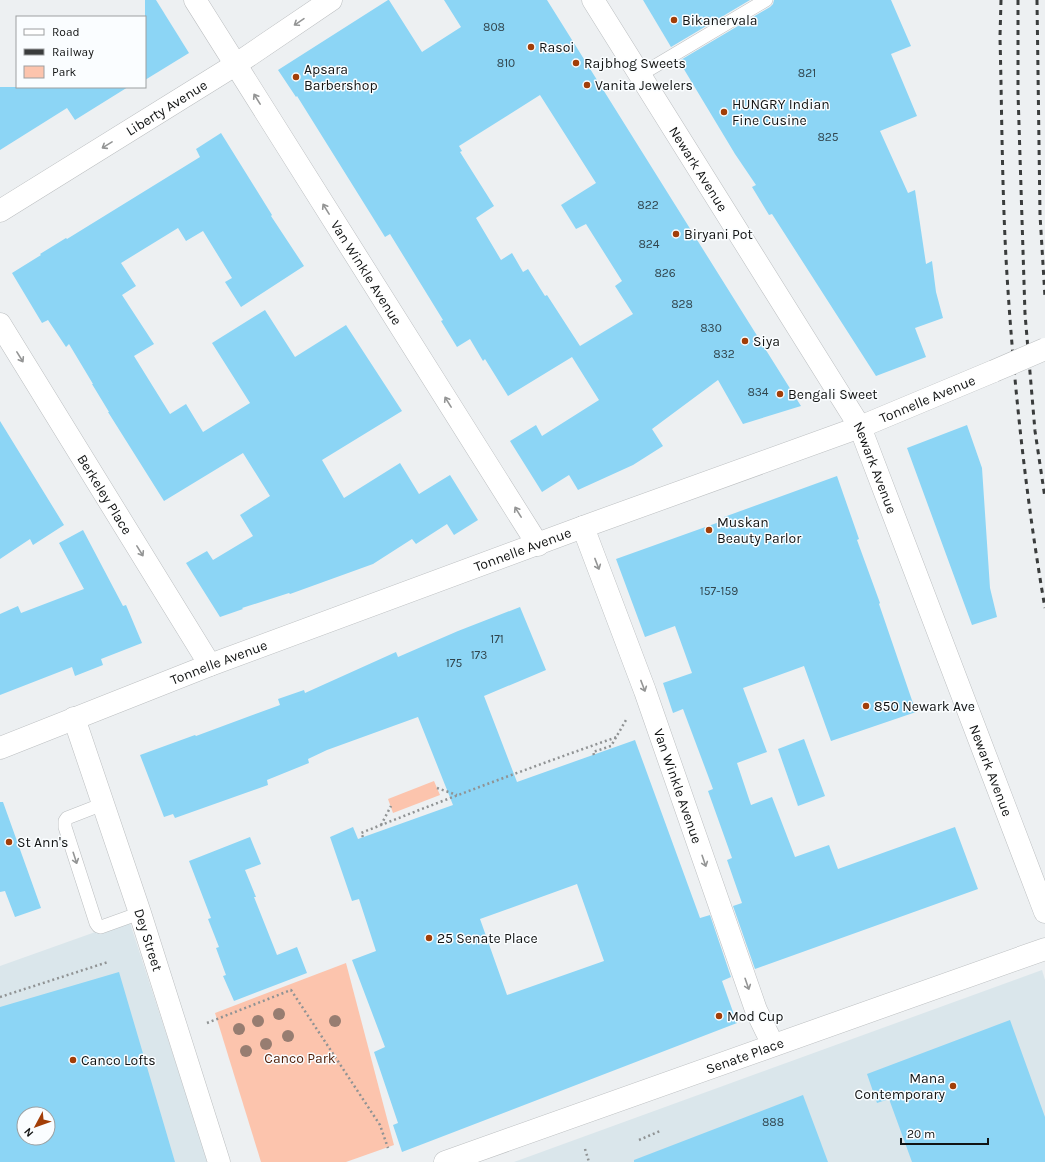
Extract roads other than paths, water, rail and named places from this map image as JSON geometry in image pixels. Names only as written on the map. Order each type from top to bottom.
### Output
[{"type":"street","name":"Van Winkle Avenue","points":[[195,0],[538,545]]},
{"type":"street","name":"Liberty Avenue","points":[[0,211],[235,65],[331,0]]},
{"type":"street","name":"Newark Avenue","points":[[593,0],[860,427],[1045,912]]},
{"type":"street","name":"Berkeley Place","points":[[0,324],[210,665]]},
{"type":"street","name":"Tonnelle Avenue","points":[[0,748],[210,665],[538,545],[583,527],[860,427],[1045,349]]},
{"type":"street","name":"Van Winkle Avenue","points":[[583,527],[645,691],[756,1010],[774,1045]]},
{"type":"street","name":"Dey Street","points":[[74,718],[140,913],[219,1162]]},
{"type":"street","name":"Senate Place","points":[[445,1162],[1045,949]]},
{"type":"lane","points":[[640,75],[766,0]]},
{"type":"lane","points":[[103,804],[67,818],[64,827],[96,923],[101,927],[140,913]]},
{"type":"railway","points":[[1001,0],[1000,37],[1003,186],[1010,317],[1026,484],[1045,608]]},
{"type":"railway","points":[[1018,0],[1018,93],[1025,314],[1035,431],[1045,498]]},
{"type":"railway","points":[[1037,0],[1040,215],[1045,297]]},
{"type":"place","name":"Bikanervala","points":[[674,20]]},
{"type":"place","name":"Rasoi","points":[[531,47]]},
{"type":"place","name":"Rajbhog Sweets","points":[[576,63]]},
{"type":"place","name":"Apsara Barbershop","points":[[296,77]]},
{"type":"place","name":"Vanita Jewelers","points":[[587,85]]},
{"type":"place","name":"HUNGRY Indian Fine Cusine","points":[[724,112]]},
{"type":"place","name":"Biryani Pot","points":[[676,234]]},
{"type":"place","name":"Siya","points":[[745,341]]},
{"type":"place","name":"Bengali Sweet","points":[[780,394]]},
{"type":"place","name":"Muskan Beauty Parlor","points":[[709,530]]},
{"type":"place","name":"850 Newark Ave","points":[[866,706]]},
{"type":"place","name":"St Ann's","points":[[9,842]]},
{"type":"place","name":"25 Senate Place","points":[[429,938]]},
{"type":"place","name":"Mod Cup","points":[[719,1016]]},
{"type":"place","name":"Canco Lofts","points":[[73,1060]]},
{"type":"place","name":"Mana Contemporary","points":[[953,1086]]},
{"type":"park label","name":"Canco Park","points":[[300,1058]]}]
